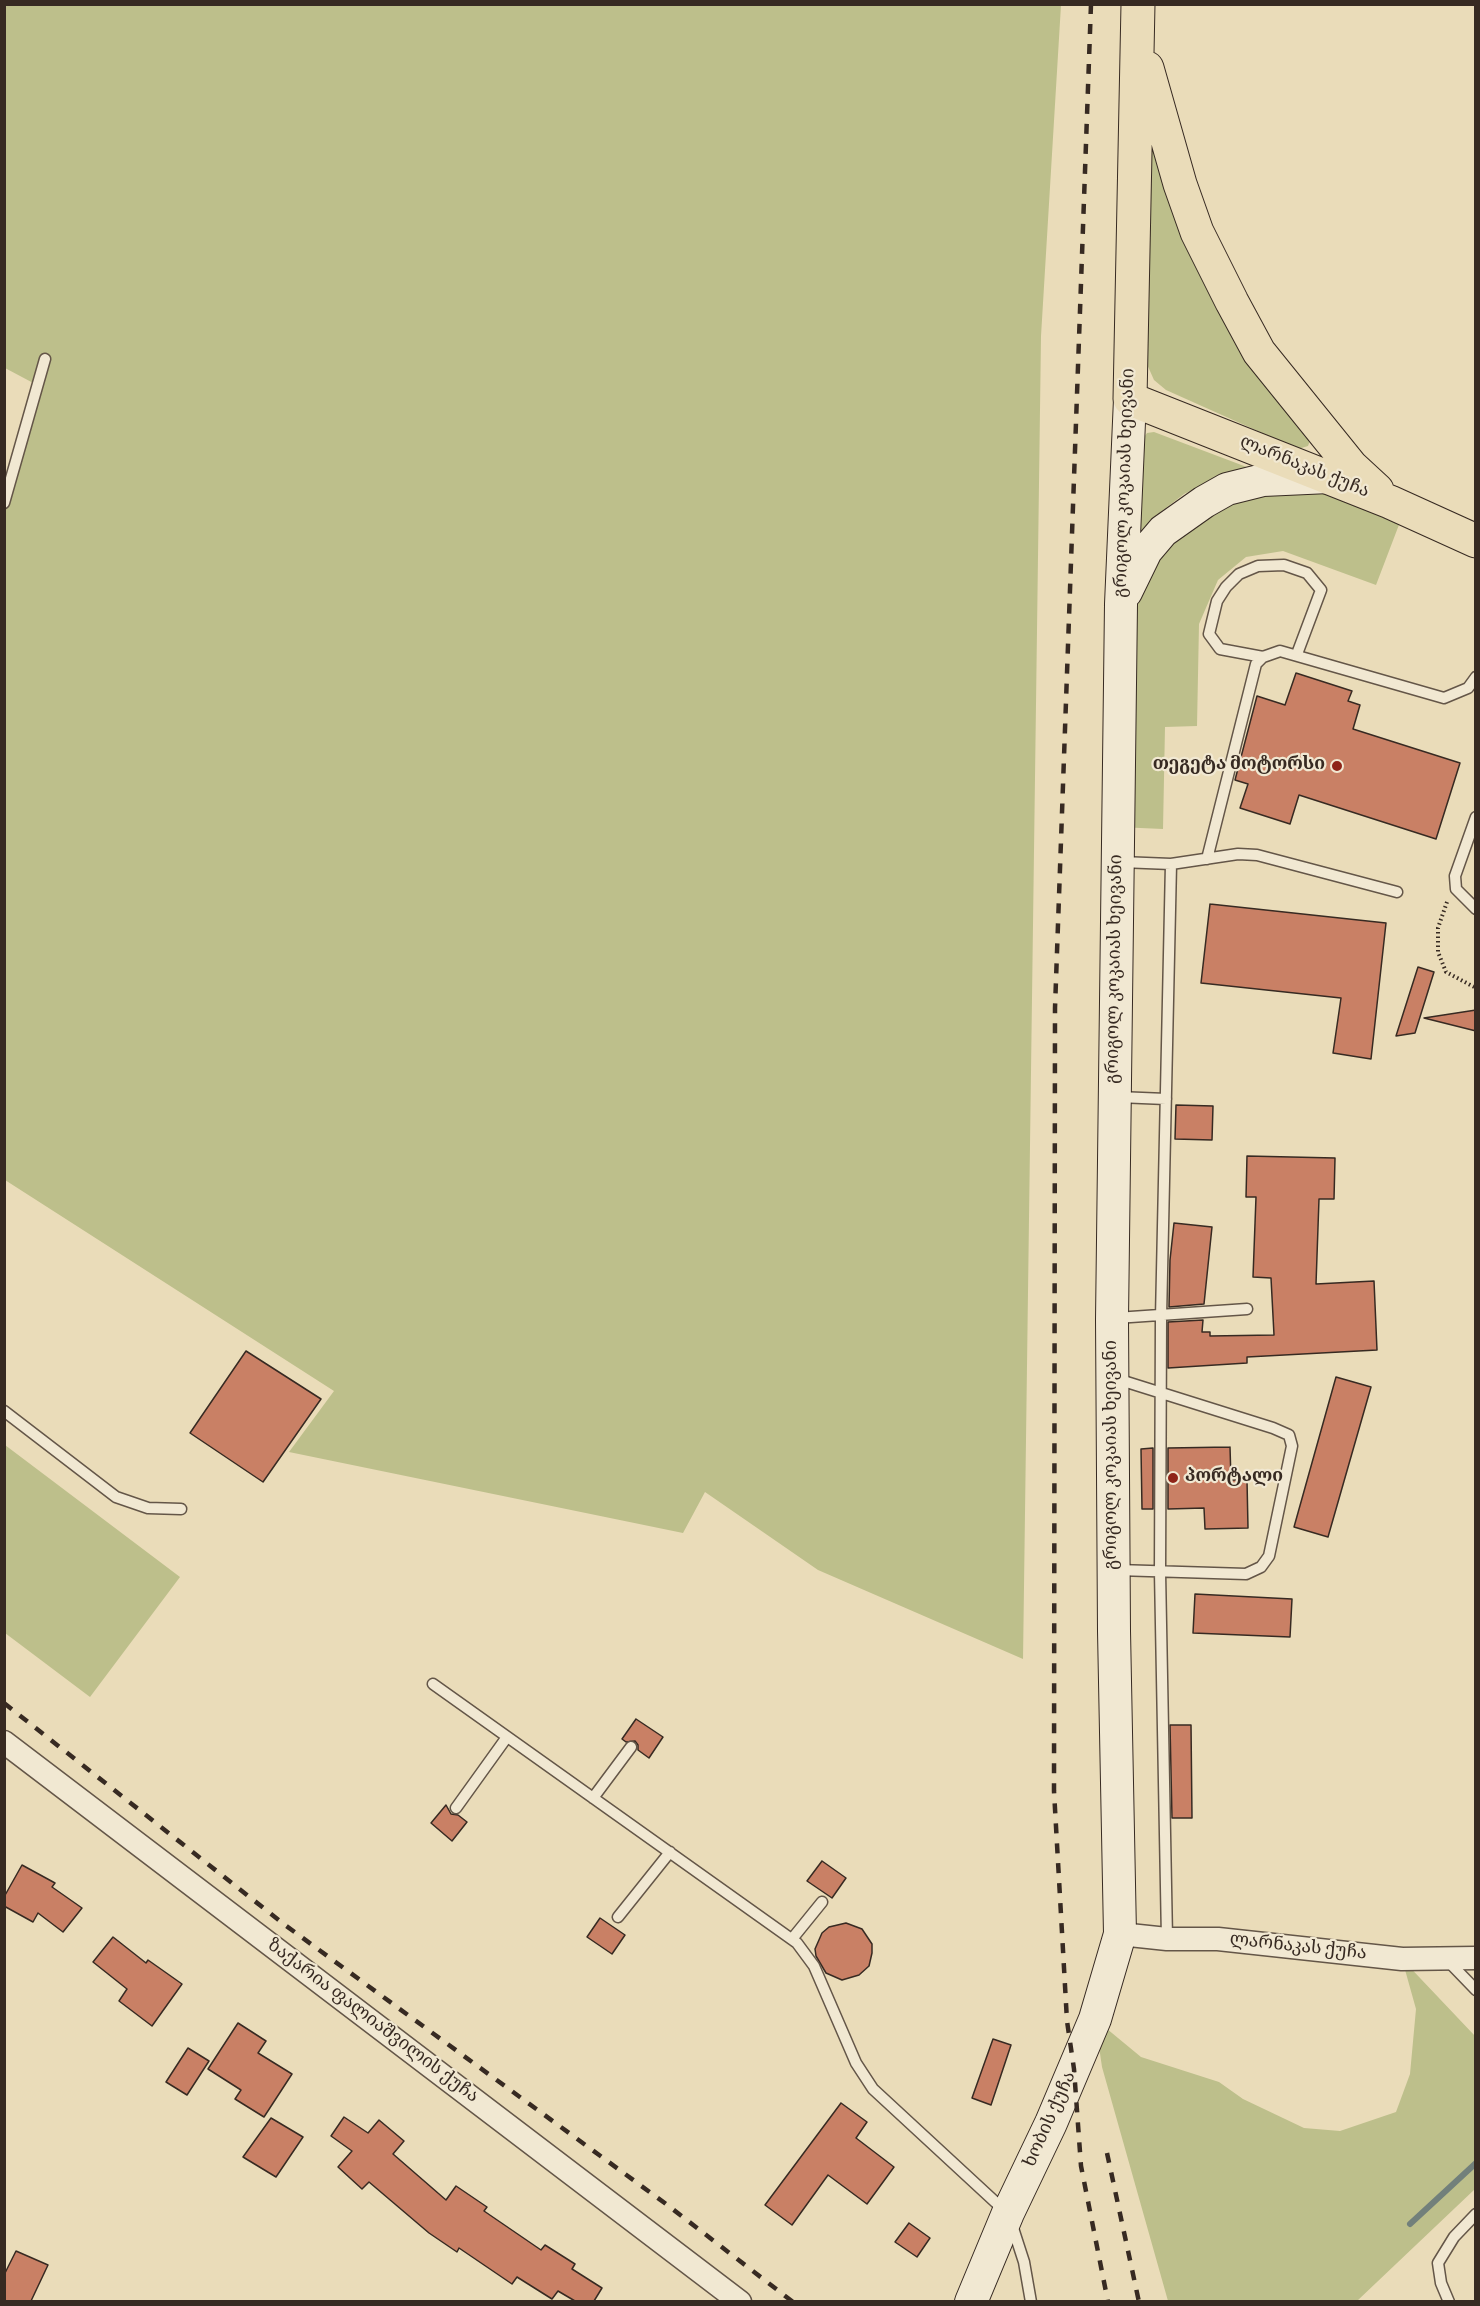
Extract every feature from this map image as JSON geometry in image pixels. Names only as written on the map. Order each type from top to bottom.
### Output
[{"type":"highway","name":"გრიგოლ კოკაიას ხეივანი","points":[[1130,399],[1138,4]]},
{"type":"highway","points":[[1138,38],[1183,194],[1197,232],[1259,352],[1351,466],[1390,502]]},
{"type":"highway","name":"ლარნაკას ქუჩა","points":[[1130,399],[1390,502],[1476,541]]},
{"type":"main road","name":"გრიგოლ კოკაიას ხეივანი","points":[[1120,1934],[1112,1318],[1121,604],[1130,399]]},
{"type":"main road","points":[[1121,604],[1146,551],[1163,531],[1204,502],[1227,489],[1263,480],[1329,477]]},
{"type":"main road","name":"ხობის ქუჩა","points":[[971,2301],[1095,2019],[1120,1934]]},
{"type":"street","name":"ზაქარია ფალიაშვილის ქუჩა","points":[[4,1742],[740,2301]]},
{"type":"street","name":"ლარნაკას ქუჩა","points":[[1120,1934],[1167,1939],[1218,1939],[1402,1959],[1476,1958]]},
{"type":"lane","points":[[4,503],[45,359]]},
{"type":"lane","points":[[1263,657],[1220,649],[1209,634],[1217,601],[1226,587],[1239,574],[1258,566],[1284,565],[1307,573],[1321,591],[1297,654]]},
{"type":"lane","points":[[1207,859],[1256,664],[1263,657],[1280,651],[1297,654],[1444,698],[1467,688],[1476,677]]},
{"type":"lane","points":[[1476,817],[1455,876],[1456,889],[1476,909]]},
{"type":"lane","points":[[1117,862],[1171,864],[1238,854],[1257,855],[1396,892]]},
{"type":"lane","points":[[1167,1939],[1160,1572],[1161,1317],[1171,864]]},
{"type":"lane","points":[[1115,1096],[1166,1099]]},
{"type":"lane","points":[[1112,1318],[1161,1317],[1247,1309]]},
{"type":"lane","points":[[1112,1377],[1273,1428],[1289,1435],[1292,1446],[1269,1556],[1261,1567],[1246,1574],[1114,1570]]},
{"type":"lane","points":[[4,1411],[116,1497],[148,1508],[181,1509]]},
{"type":"lane","points":[[433,1684],[792,1939],[814,1966],[856,2063],[873,2089],[1008,2213],[1024,2262],[1031,2301]]},
{"type":"lane","points":[[456,1808],[507,1737]]},
{"type":"lane","points":[[593,1797],[631,1747]]},
{"type":"lane","points":[[618,1917],[670,1852]]},
{"type":"lane","points":[[792,1939],[822,1902]]},
{"type":"lane","points":[[1445,1959],[1476,1990]]},
{"type":"lane","points":[[1449,2301],[1441,2283],[1438,2262],[1454,2237],[1476,2214]]},
{"type":"path","points":[[1455,876],[1438,928],[1437,952],[1446,972],[1476,988]]},
{"type":"green space","points":[[4,5],[1061,5],[1041,336],[1023,1659],[818,1570],[705,1492],[683,1533],[289,1452],[334,1391],[5,1180],[4,503],[37,385],[5,368]]},
{"type":"green space","points":[[1157,147],[1161,154],[1167,197],[1182,237],[1311,438],[1308,446],[1298,449],[1166,390],[1154,380],[1146,362],[1149,148]]},
{"type":"green space","points":[[1154,432],[1252,469],[1212,480],[1184,494],[1162,511],[1140,534],[1140,443],[1147,433]]},
{"type":"green space","points":[[1263,480],[1405,509],[1376,585],[1283,551],[1246,557],[1218,580],[1199,624],[1197,726],[1165,727],[1163,829],[1118,827],[1121,604],[1146,551]]},
{"type":"green space","points":[[5,1445],[180,1577],[90,1697],[5,1633]]},
{"type":"green space","points":[[1402,1959],[1475,2036],[1475,2189],[1357,2301],[1168,2301],[1102,2067],[1095,2019],[1141,2057],[1219,2082],[1243,2099],[1304,2128],[1340,2131],[1396,2112],[1410,2074],[1416,2009]]},
{"type":"building","points":[[1296,673],[1352,691],[1348,701],[1360,705],[1353,729],[1460,763],[1436,839],[1299,795],[1290,824],[1240,808],[1248,784],[1235,780],[1257,696],[1285,705]]},
{"type":"building","points":[[1210,904],[1386,923],[1371,1059],[1333,1053],[1341,998],[1201,983]]},
{"type":"building","points":[[1418,967],[1434,972],[1415,1033],[1396,1036]]},
{"type":"building","points":[[1476,1010],[1476,1031],[1424,1018]]},
{"type":"building","points":[[1176,1105],[1213,1106],[1212,1140],[1175,1139]]},
{"type":"building","points":[[1247,1156],[1335,1158],[1334,1199],[1319,1199],[1316,1284],[1374,1281],[1377,1350],[1247,1357],[1247,1363],[1168,1368],[1168,1322],[1203,1320],[1202,1332],[1210,1332],[1210,1336],[1274,1335],[1271,1278],[1253,1277],[1256,1197],[1246,1197]]},
{"type":"building","points":[[1174,1223],[1212,1227],[1204,1304],[1169,1307]]},
{"type":"building","points":[[246,1351],[321,1399],[263,1482],[190,1433]]},
{"type":"building","points":[[1336,1377],[1371,1387],[1328,1537],[1294,1527]]},
{"type":"building","points":[[1230,1447],[1231,1480],[1247,1480],[1248,1528],[1205,1529],[1204,1508],[1168,1509],[1168,1448]]},
{"type":"building","points":[[1153,1448],[1153,1509],[1142,1509],[1141,1449]]},
{"type":"building","points":[[1195,1594],[1292,1599],[1290,1637],[1193,1633]]},
{"type":"building","points":[[636,1719],[663,1737],[649,1758],[638,1750],[635,1741],[626,1742],[622,1739]]},
{"type":"building","points":[[1170,1725],[1191,1725],[1192,1818],[1172,1818]]},
{"type":"building","points":[[446,1805],[451,1814],[458,1815],[467,1822],[452,1841],[431,1823]]},
{"type":"building","points":[[822,1861],[846,1878],[832,1898],[807,1881]]},
{"type":"building","points":[[22,1865],[55,1883],[52,1887],[82,1908],[63,1932],[38,1913],[33,1922],[4,1906],[4,1897]]},
{"type":"building","points":[[600,1918],[625,1935],[612,1954],[587,1937]]},
{"type":"building","points":[[846,1923],[862,1929],[872,1944],[872,1953],[869,1966],[859,1975],[842,1980],[826,1973],[816,1956],[815,1949],[822,1933],[829,1927]]},
{"type":"building","points":[[113,1937],[146,1963],[148,1960],[182,1984],[152,2026],[119,2001],[127,1989],[93,1962]]},
{"type":"building","points":[[238,2023],[266,2041],[258,2053],[292,2074],[264,2117],[235,2099],[241,2090],[208,2069]]},
{"type":"building","points":[[993,2039],[1011,2045],[991,2105],[972,2098]]},
{"type":"building","points":[[188,2048],[209,2061],[187,2095],[166,2082]]},
{"type":"building","points":[[841,2103],[867,2122],[856,2138],[894,2167],[867,2204],[828,2175],[792,2225],[765,2205]]},
{"type":"building","points":[[344,2117],[368,2133],[379,2120],[404,2141],[393,2154],[446,2200],[456,2186],[487,2207],[484,2211],[541,2250],[545,2245],[575,2264],[572,2269],[602,2288],[594,2301],[575,2301],[558,2291],[552,2299],[517,2277],[512,2284],[459,2248],[457,2252],[429,2233],[369,2182],[362,2189],[338,2167],[352,2151],[331,2136]]},
{"type":"building","points":[[271,2118],[303,2137],[276,2177],[243,2157]]},
{"type":"building","points":[[909,2223],[930,2238],[917,2257],[895,2242]]},
{"type":"building","points":[[16,2251],[48,2265],[31,2301],[4,2301],[4,2275]]},
{"type":"waterway","points":[[1410,2224],[1476,2163]]},
{"type":"railway","points":[[1091,4],[1055,1008],[1054,1791],[1067,2021],[1074,2069],[1081,2166],[1108,2302]]},
{"type":"railway","points":[[4,1703],[285,1925],[666,2204],[793,2302]]},
{"type":"railway","points":[[1107,2153],[1139,2302]]},
{"type":"place","name":"თეგეტა მოტორსი","points":[[1337,766]]},
{"type":"place","name":"პორტალი","points":[[1173,1478]]}]
